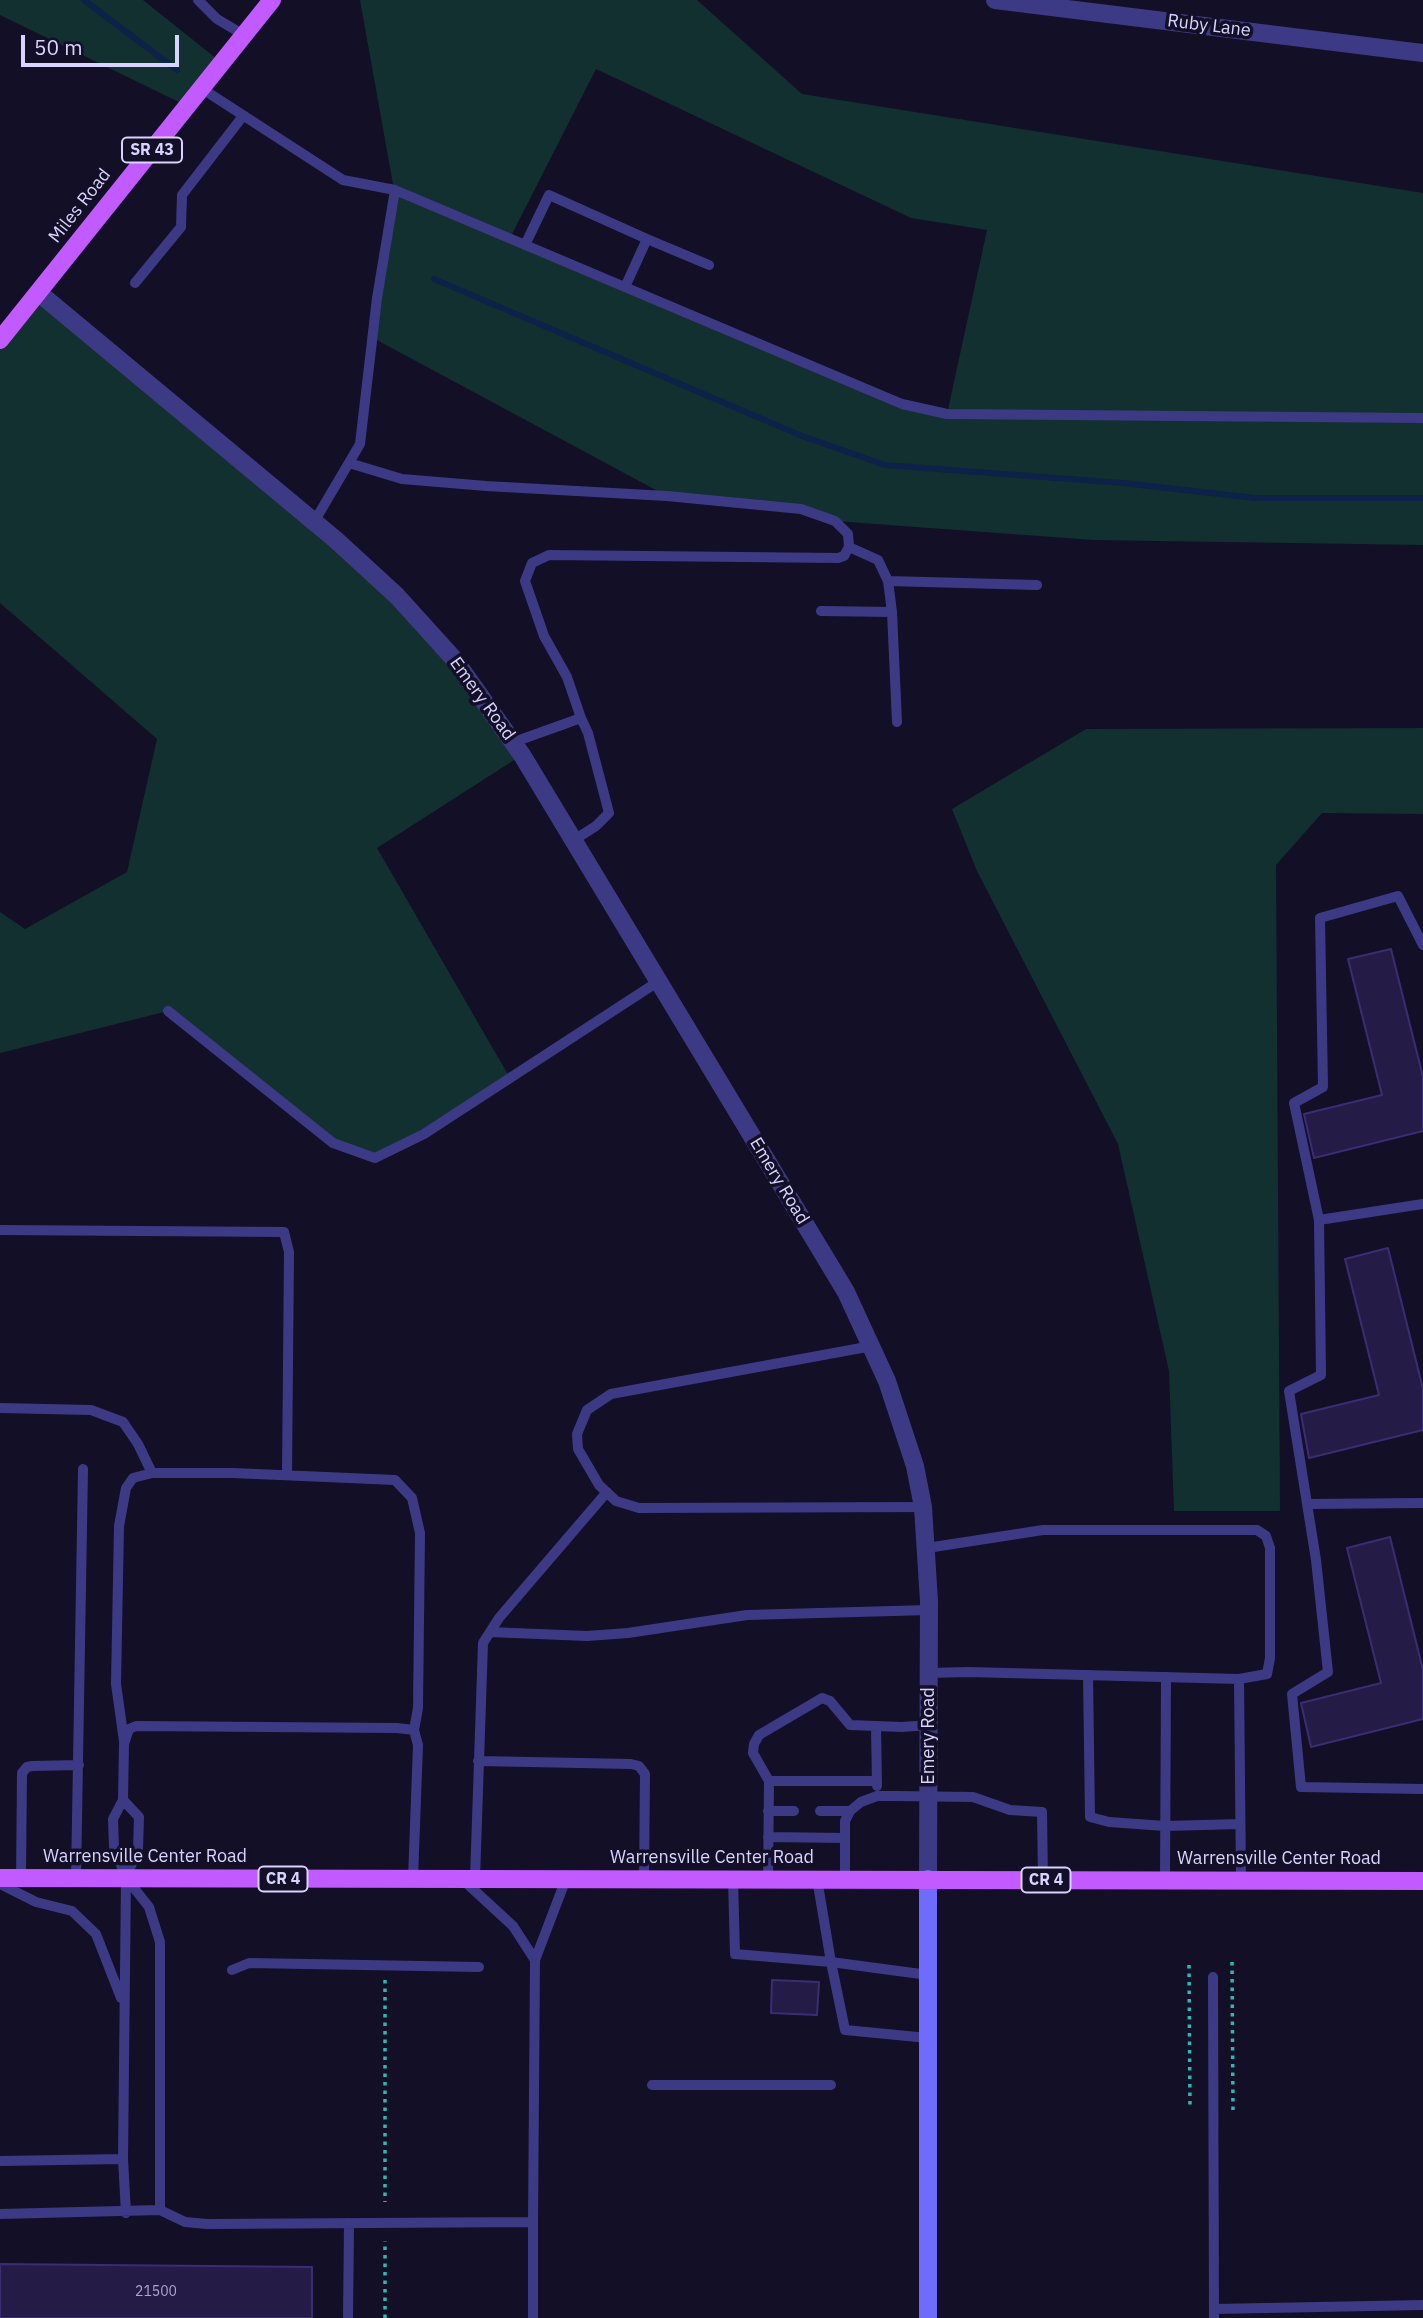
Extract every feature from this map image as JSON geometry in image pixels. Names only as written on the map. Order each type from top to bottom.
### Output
[{"type":"main road","name":"Miles Road","points":[[0,340],[272,0]]},
{"type":"main road","name":"Warrensville Center Road","points":[[0,1878],[1423,1881]]},
{"type":"main road","name":"Emery Road","points":[[928,1879],[928,2318]]},
{"type":"street","name":"Ruby Lane","points":[[995,0],[1423,53]]},
{"type":"street","name":"Emery Road","points":[[39,293],[369,569],[428,628],[454,659],[514,742],[843,1288],[872,1346],[898,1410],[915,1466],[923,1507],[929,1610],[928,1879]]},
{"type":"lane","points":[[198,0],[217,19],[244,35]]},
{"type":"lane","points":[[201,89],[343,180],[394,190],[902,404],[947,414],[1423,418]]},
{"type":"lane","points":[[135,283],[181,227],[182,195],[243,116]]},
{"type":"lane","points":[[314,522],[360,444],[377,298],[394,190]]},
{"type":"lane","points":[[525,245],[549,195],[709,265]]},
{"type":"lane","points":[[625,287],[647,239]]},
{"type":"lane","points":[[349,463],[401,479],[667,496],[801,509],[835,521],[848,534],[849,547],[844,556],[838,558],[549,555],[532,563],[525,581],[544,636],[567,677],[592,746],[610,813],[597,826],[574,840]]},
{"type":"lane","points":[[849,547],[878,559],[888,581],[897,722]]},
{"type":"lane","points":[[888,581],[1037,585]]},
{"type":"lane","points":[[821,611],[892,612]]},
{"type":"lane","points":[[514,742],[581,718]]},
{"type":"lane","points":[[1423,945],[1398,896],[1320,918],[1323,1087],[1294,1103],[1319,1220],[1321,1375],[1289,1391],[1316,1560],[1328,1672],[1292,1694],[1301,1787],[1423,1789]]},
{"type":"lane","points":[[168,1010],[334,1143],[375,1158],[424,1134],[659,982]]},
{"type":"lane","points":[[1319,1220],[1423,1204]]},
{"type":"lane","points":[[0,1230],[284,1233],[289,1252],[286,1475]]},
{"type":"lane","points":[[872,1346],[611,1394],[587,1409],[577,1434],[578,1449],[599,1485],[616,1501],[639,1508],[923,1507]]},
{"type":"lane","points":[[0,1408],[91,1410],[123,1422],[138,1444],[152,1473]]},
{"type":"lane","points":[[76,1878],[83,1469]]},
{"type":"lane","points":[[160,2210],[160,1942],[149,1908],[126,1878],[114,1847],[113,1819],[123,1800],[124,1744],[116,1684],[118,1526],[126,1488],[133,1478],[152,1473],[395,1480],[412,1498],[421,1533],[413,1879]]},
{"type":"lane","points":[[535,1960],[513,1926],[469,1879],[483,1643],[499,1618],[607,1492]]},
{"type":"lane","points":[[1307,1504],[1423,1503]]},
{"type":"lane","points":[[927,1548],[1043,1530],[1257,1530],[1266,1536],[1270,1548],[1270,1658],[1267,1674],[1239,1679],[929,1673]]},
{"type":"lane","points":[[490,1632],[587,1636],[628,1633],[747,1615],[929,1610]]},
{"type":"lane","points":[[1088,1675],[1090,1817],[1109,1822],[1165,1826],[1240,1824]]},
{"type":"lane","points":[[1165,1880],[1166,1676]]},
{"type":"lane","points":[[1239,1679],[1241,1880]]},
{"type":"lane","points":[[768,1879],[769,1781],[753,1753],[759,1735],[822,1699],[830,1701],[850,1725],[929,1725]]},
{"type":"lane","points":[[124,1744],[129,1729],[136,1726],[397,1727],[415,1730]]},
{"type":"lane","points":[[876,1726],[877,1796]]},
{"type":"lane","points":[[478,1761],[639,1766],[645,1774],[644,1879]]},
{"type":"lane","points":[[21,1878],[22,1773],[32,1766],[79,1765]]},
{"type":"lane","points":[[769,1781],[877,1781]]},
{"type":"lane","points":[[845,1879],[845,1821],[850,1811],[861,1802],[877,1796],[929,1796],[973,1797],[1010,1810],[1042,1812],[1042,1880]]},
{"type":"lane","points":[[123,1800],[139,1817],[138,1849],[126,1878],[123,2160],[126,2213]]},
{"type":"lane","points":[[768,1811],[794,1811]]},
{"type":"lane","points":[[820,1811],[850,1811]]},
{"type":"lane","points":[[768,1837],[845,1838]]},
{"type":"lane","points":[[533,2318],[535,1960],[566,1879]]},
{"type":"lane","points":[[733,1879],[735,1954],[831,1962],[928,1975]]},
{"type":"lane","points":[[817,1879],[845,2030],[928,2038]]},
{"type":"lane","points":[[0,1884],[36,1902],[72,1911],[96,1934],[124,2007]]},
{"type":"lane","points":[[232,1970],[249,1964],[479,1967]]},
{"type":"lane","points":[[1213,1978],[1214,2314],[1423,2305]]},
{"type":"lane","points":[[652,2085],[831,2085]]},
{"type":"lane","points":[[0,2161],[123,2160]]},
{"type":"lane","points":[[0,2214],[126,2213],[160,2210],[185,2222],[196,2223],[533,2222]]},
{"type":"lane","points":[[348,2318],[349,2223]]},
{"type":"path","points":[[1232,1962],[1233,2111]]},
{"type":"path","points":[[1189,1965],[1190,2109]]},
{"type":"path","points":[[385,1978],[385,2202]]},
{"type":"path","points":[[385,2241],[385,2318]]},
{"type":"green space","points":[[0,0],[143,0],[222,63],[187,106],[0,15]]},
{"type":"green space","points":[[360,0],[697,0],[802,94],[1423,193],[1423,545],[1093,540],[835,521],[801,509],[667,496],[373,338],[394,190]],"holes":[[[596,69],[911,218],[987,230],[947,414],[902,404],[510,238]]]},
{"type":"green space","points":[[39,293],[369,569],[522,755],[377,848],[510,1078],[375,1158],[333,1143],[168,1011],[0,1053],[0,912],[25,929],[127,872],[157,739],[0,603],[0,340]]},
{"type":"green space","points":[[1423,728],[1423,814],[1322,813],[1276,865],[1280,1511],[1174,1511],[1169,1371],[1118,1144],[977,871],[952,809],[1086,729]]},
{"type":"building","points":[[1391,949],[1423,1077],[1423,1131],[1314,1158],[1304,1114],[1382,1095],[1348,959]]},
{"type":"building","points":[[1388,1248],[1423,1389],[1423,1430],[1309,1458],[1301,1414],[1379,1395],[1345,1259]]},
{"type":"building","points":[[1390,1537],[1423,1670],[1423,1719],[1311,1747],[1301,1703],[1381,1683],[1347,1548]]},
{"type":"building","points":[[772,1980],[819,1982],[817,2015],[771,2013]]},
{"type":"building","points":[[0,2264],[312,2267],[312,2318],[0,2318]]},
{"type":"waterway","points":[[84,0],[177,70]]},
{"type":"waterway","points":[[434,279],[802,436],[885,465],[1123,483],[1255,498],[1423,498]]}]
